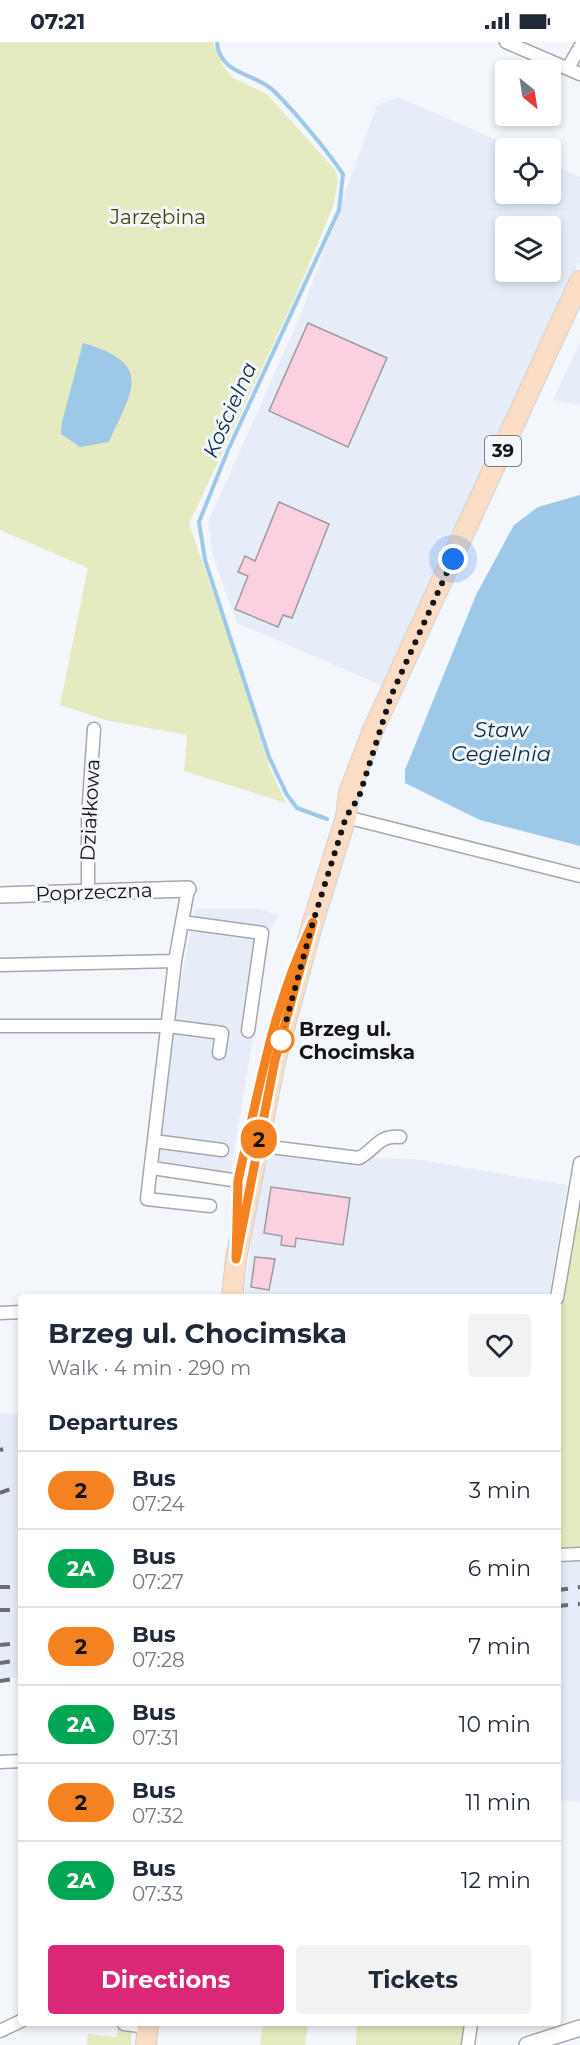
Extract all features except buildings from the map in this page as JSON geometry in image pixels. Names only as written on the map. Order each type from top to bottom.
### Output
[{"type":"main road","name":"39","points":[[232,1294],[252,1145],[270,1034],[297,956],[313,922],[346,817],[359,797],[391,696],[580,281]]},
{"type":"main road","name":"39","points":[[236,1259],[238,1181],[252,1145]]},
{"type":"street","points":[[506,42],[580,74]]},
{"type":"street","points":[[568,68],[580,47]]},
{"type":"street","name":"Działkowa","points":[[88,891],[88,817],[94,729]]},
{"type":"street","points":[[346,817],[580,876]]},
{"type":"street","points":[[188,889],[175,961],[154,1141],[153,1168],[148,1177],[147,1199],[210,1206]]},
{"type":"street","name":"Poprzeczna","points":[[0,895],[188,889]]},
{"type":"street","points":[[182,922],[262,933],[248,1031]]},
{"type":"street","points":[[0,965],[175,961]]},
{"type":"street","points":[[0,1026],[168,1026],[222,1033],[219,1053]]},
{"type":"street","points":[[252,1145],[359,1158],[367,1154],[378,1142],[390,1136],[400,1137]]},
{"type":"street","points":[[154,1141],[222,1150]]},
{"type":"street","points":[[558,1294],[580,1163]]},
{"type":"street","points":[[153,1168],[238,1181]]},
{"type":"street","points":[[0,1313],[18,1312]]},
{"type":"street","points":[[561,1555],[580,1554]]},
{"type":"street","points":[[0,1762],[18,1761]]},
{"type":"street","points":[[0,2031],[18,2022]]},
{"type":"street","points":[[130,2026],[148,2032]]},
{"type":"street","points":[[468,2045],[471,2026]]},
{"type":"street","points":[[527,2045],[580,2028]]},
{"type":"shaded area","points":[[398,97],[495,139],[495,204],[561,204],[561,168],[580,177],[580,261],[383,686],[237,623],[213,556],[208,522],[299,319],[377,105]]},
{"type":"shaded area","points":[[580,342],[580,405],[553,400]]},
{"type":"shaded area","points":[[195,909],[259,909],[278,915],[271,928],[230,1176],[156,1165],[172,1030]]},
{"type":"shaded area","points":[[265,1155],[414,1159],[567,1185],[549,1294],[245,1294],[260,1175]]},
{"type":"shaded area","points":[[18,1413],[18,1677],[0,1679],[0,1414]]},
{"type":"shaded area","points":[[580,1561],[580,1802],[561,1800],[561,1563]]},
{"type":"green space","name":"Jarzębina","points":[[0,42],[213,42],[223,66],[233,78],[267,94],[336,171],[338,181],[333,207],[297,293],[189,524],[233,649],[270,769],[286,803],[184,771],[187,735],[105,720],[60,705],[88,568],[0,530]]},
{"type":"green space","points":[[580,1166],[580,1552],[561,1553],[561,1294],[559,1294]]},
{"type":"green space","points":[[263,2026],[308,2026],[305,2045],[260,2045]]},
{"type":"green space","points":[[357,2026],[465,2026],[462,2045],[356,2045]]},
{"type":"green space","points":[[118,2027],[132,2028],[131,2045],[87,2045],[88,2034],[117,2037]]},
{"type":"water","points":[[83,343],[106,351],[121,360],[129,370],[132,381],[125,408],[109,442],[80,447],[61,434],[62,422]]},
{"type":"water","name":"Staw Cegielnia","points":[[580,495],[580,846],[480,820],[405,783],[405,770],[476,595],[514,525],[538,507]]},
{"type":"waterway","name":"Kościelna","points":[[217,42],[219,53],[224,61],[274,91],[310,131],[343,174],[339,210],[228,450],[199,522],[205,560],[269,757],[287,795],[297,808],[327,819]]},
{"type":"railway","points":[[0,1493],[18,1486]]},
{"type":"railway","points":[[0,1587],[18,1587]]},
{"type":"railway","points":[[561,1590],[580,1587]]},
{"type":"railway","points":[[561,1606],[580,1604]]},
{"type":"railway","points":[[0,1610],[18,1610]]},
{"type":"railway","points":[[0,1645],[18,1643]]},
{"type":"railway","points":[[0,1663],[18,1660]]},
{"type":"railway","points":[[0,1681],[18,1678]]},
{"type":"bus line","name":"2","points":[[246,1144],[238,1181],[236,1259],[275,1060],[313,922],[297,956],[270,1034],[249,1132]]},
{"type":"place","name":"Brzeg ul. Chocimska","points":[[281,1040]]},
{"type":"route","points":[[281,1040],[313,922],[346,817],[359,797],[381,734],[391,696],[453,559]]}]
